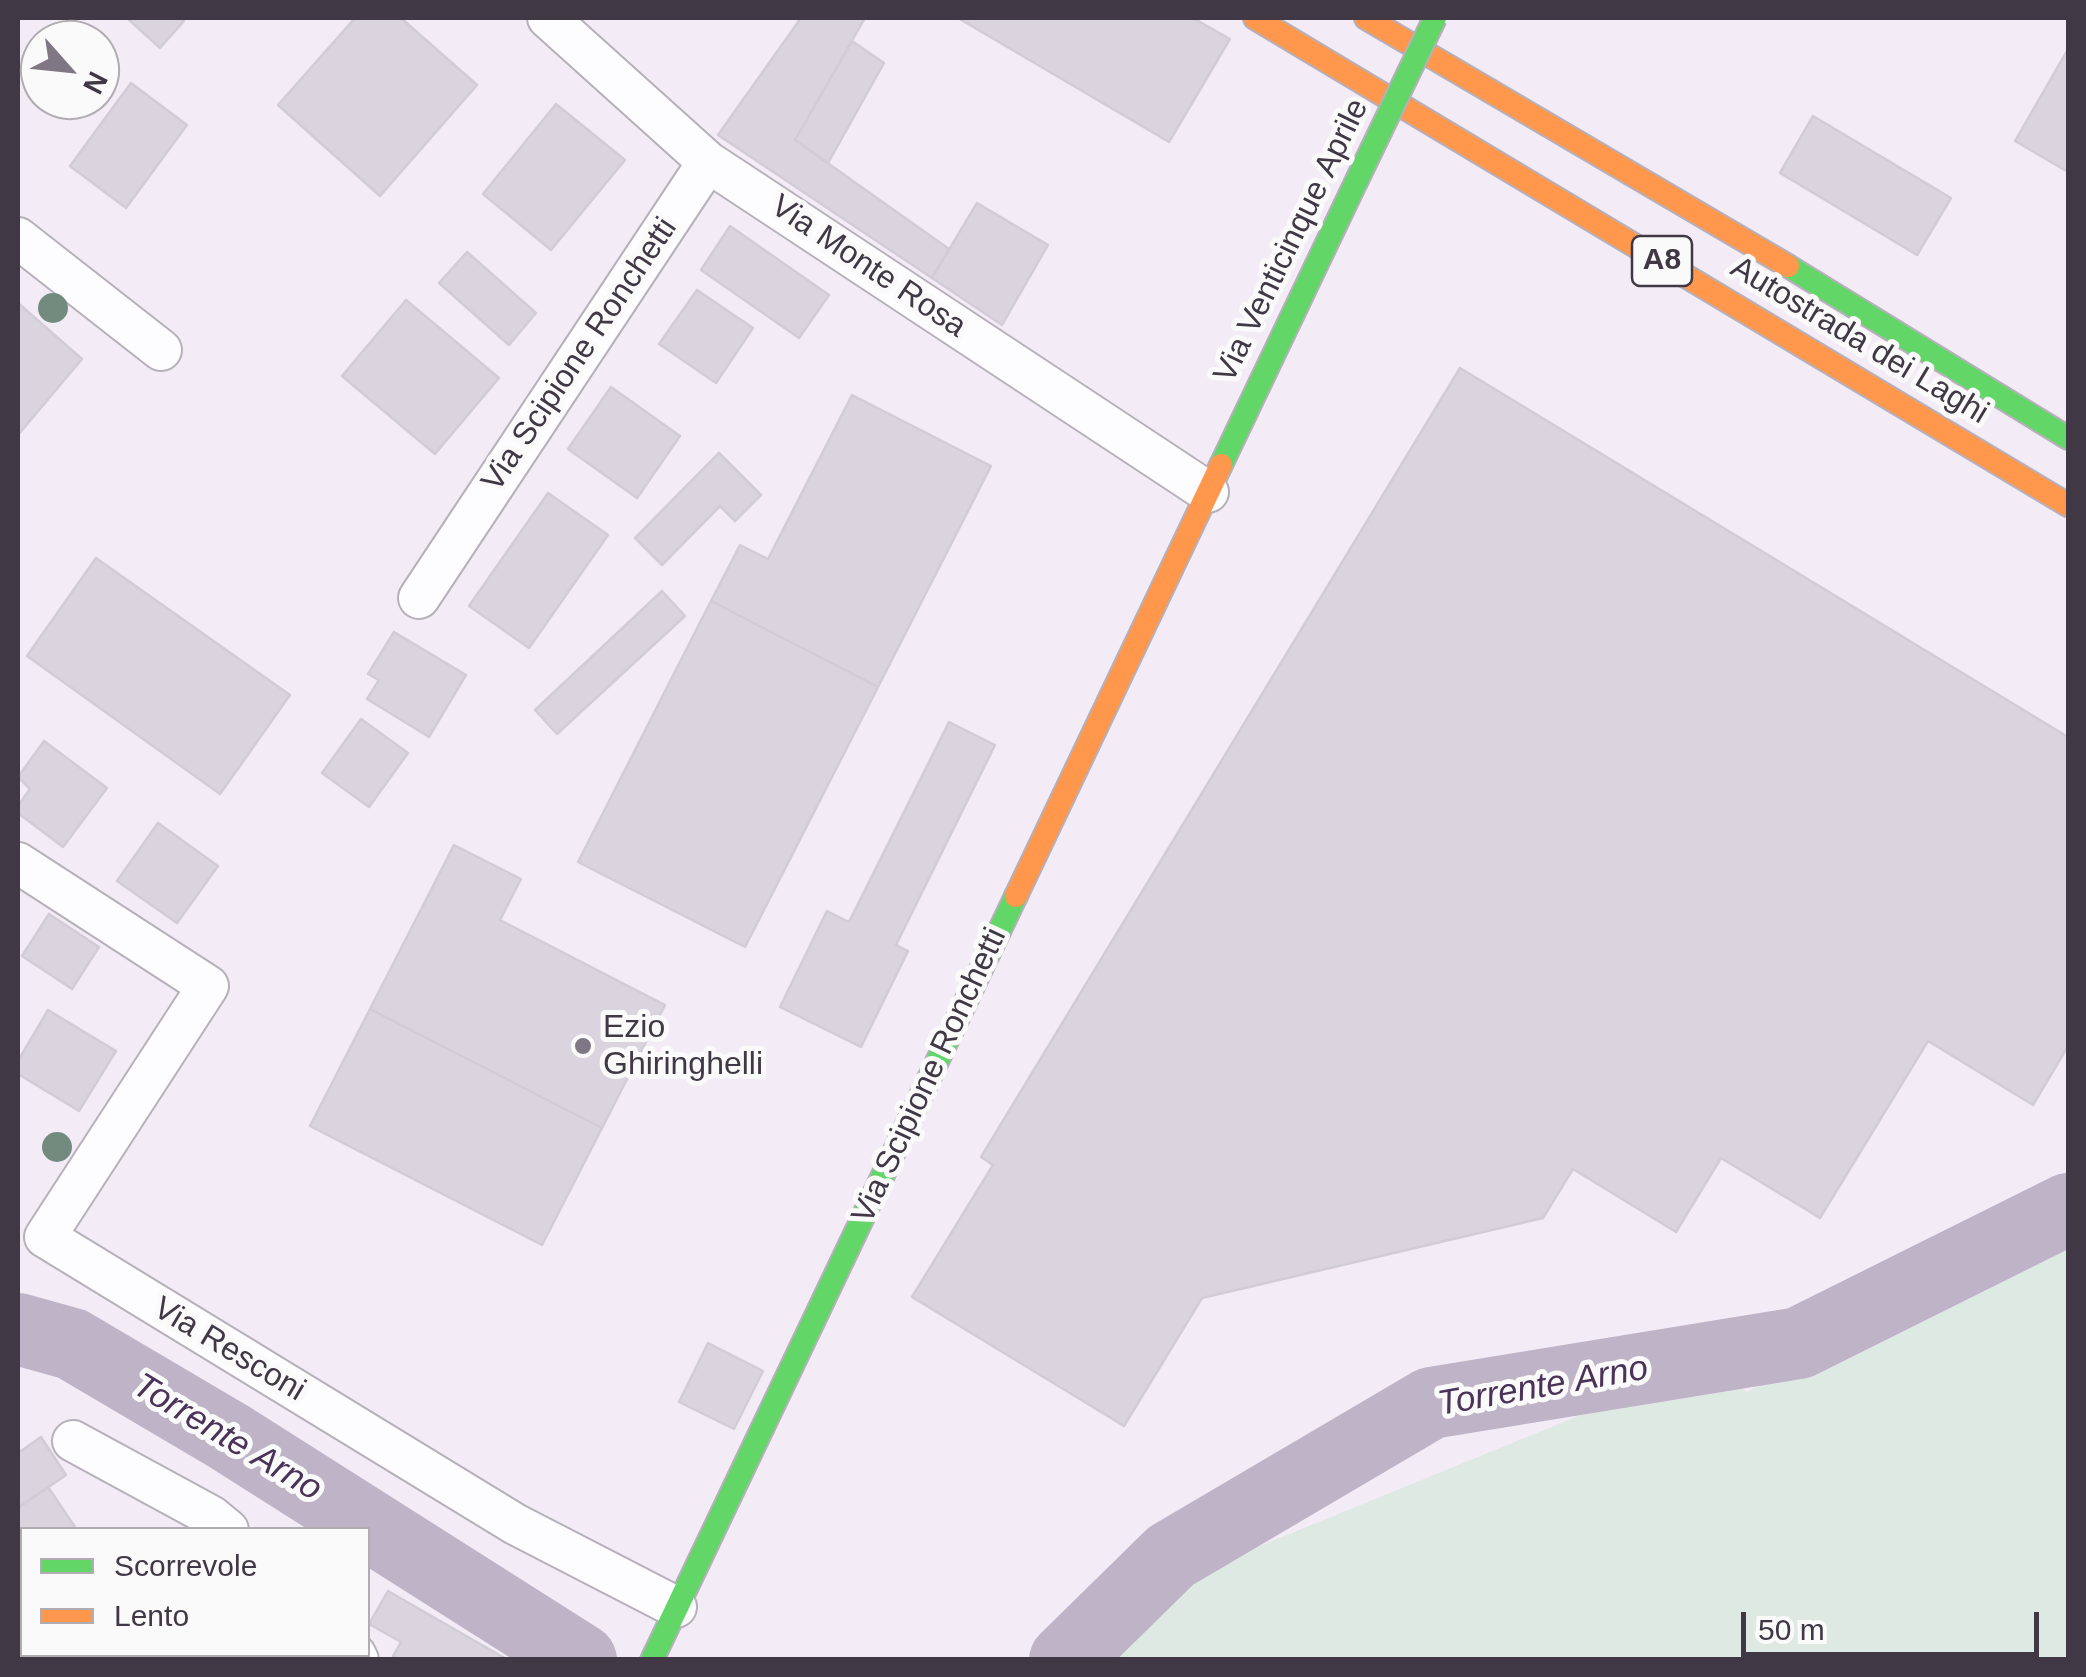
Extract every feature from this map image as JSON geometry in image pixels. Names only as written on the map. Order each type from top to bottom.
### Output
[{"type":"main road","name":"Autostrada dei Laghi","points":[[1256,18],[2068,505]]},
{"type":"main road","name":"Autostrada dei Laghi","points":[[1366,18],[1875,317],[2068,438]]},
{"type":"main road","name":"Via Venticinque Aprile","points":[[1208,492],[1435,18]]},
{"type":"main road","points":[[1875,317],[2068,419]]},
{"type":"main road","name":"Via Scipione Ronchetti","points":[[663,1635],[1208,492]]},
{"type":"street","name":"Via Monte Rosa","points":[[548,18],[708,162],[1208,492]]},
{"type":"street","name":"Via Scipione Ronchetti","points":[[420,598],[708,162]]},
{"type":"street","points":[[18,238],[161,350]]},
{"type":"street","name":"Via Resconi","points":[[18,863],[208,986],[45,1237],[515,1524],[663,1635]]},
{"type":"street","points":[[73,1441],[224,1527]]},
{"type":"shaded area","points":[[2068,1212],[2068,1659],[1048,1659],[1250,1550],[1708,1363],[1747,1392],[1940,1280]]},
{"type":"building","points":[[127,18],[179,18],[184,21],[160,48]]},
{"type":"building","points":[[355,18],[401,18],[477,85],[380,196],[278,105]]},
{"type":"building","points":[[801,18],[865,18],[795,140],[949,249],[932,278],[718,135]]},
{"type":"building","points":[[958,18],[1193,18],[1230,39],[1169,142]]},
{"type":"building","points":[[852,41],[884,63],[828,163],[795,140]]},
{"type":"building","points":[[2068,49],[2068,172],[2015,141]]},
{"type":"building","points":[[131,83],[187,125],[126,208],[70,166],[104,120],[120,120],[120,98]]},
{"type":"building","points":[[556,104],[625,160],[551,250],[483,194]]},
{"type":"building","points":[[1813,116],[1951,198],[1917,255],[1780,173]]},
{"type":"building","points":[[977,203],[1048,245],[1002,325],[932,278]]},
{"type":"building","points":[[730,226],[829,295],[799,338],[701,270]]},
{"type":"building","points":[[467,252],[536,313],[509,345],[439,283]]},
{"type":"building","points":[[697,290],[753,328],[716,383],[659,344]]},
{"type":"building","points":[[406,300],[499,378],[435,454],[342,376]]},
{"type":"building","points":[[18,303],[82,359],[18,435]]},
{"type":"building","points":[[1460,368],[2068,737],[2068,1046],[2033,1105],[1928,1041],[1820,1218],[1721,1158],[1676,1232],[1573,1169],[1543,1218],[1202,1298],[1124,1426],[912,1297],[993,1165],[981,1157]]},
{"type":"building","points":[[611,387],[680,436],[637,498],[568,449]]},
{"type":"building","points":[[852,395],[991,466],[878,687],[711,601],[740,545],[768,559]]},
{"type":"building","points":[[719,453],[761,495],[735,521],[720,506],[662,565],[635,538]]},
{"type":"building","points":[[548,493],[608,535],[529,648],[469,606]]},
{"type":"building","points":[[96,558],[290,695],[220,794],[27,656]]},
{"type":"building","points":[[662,591],[685,616],[557,734],[535,710]]},
{"type":"building","points":[[711,601],[878,687],[745,947],[578,862]]},
{"type":"building","points":[[394,632],[466,675],[429,737],[367,699],[379,680],[368,674]]},
{"type":"building","points":[[361,719],[408,753],[369,807],[322,773]]},
{"type":"building","points":[[949,722],[995,745],[896,945],[908,951],[861,1047],[780,1007],[827,911],[849,922]]},
{"type":"building","points":[[44,741],[107,788],[63,847],[18,813],[18,806],[30,789],[18,777]]},
{"type":"building","points":[[158,823],[218,866],[177,923],[117,881]]},
{"type":"building","points":[[454,845],[521,879],[500,920],[665,1005],[602,1128],[370,1009]]},
{"type":"building","points":[[49,914],[99,947],[72,989],[22,956]]},
{"type":"building","points":[[370,1009],[602,1128],[542,1245],[310,1126]]},
{"type":"building","points":[[48,1010],[116,1051],[79,1111],[18,1074],[18,1061]]},
{"type":"building","points":[[708,1343],[763,1371],[734,1429],[679,1402]]},
{"type":"building","points":[[41,1437],[66,1475],[18,1508],[18,1453]]},
{"type":"building","points":[[48,1487],[75,1527],[20,1527],[20,1657],[140,1657],[137,1660],[18,1660],[18,1508]]},
{"type":"building","points":[[388,1591],[508,1660],[399,1660],[393,1656],[401,1642],[370,1622]]},
{"type":"waterway","name":"Torrente Arno","points":[[1065,1660],[1171,1556],[1431,1403],[1799,1343],[2068,1209]]},
{"type":"waterway","name":"Torrente Arno","points":[[18,1329],[72,1344],[228,1436],[581,1660]]},
{"type":"traffic: fast","points":[[1357,180],[1435,18]]},
{"type":"traffic: fast","points":[[1221,465],[1357,180]]},
{"type":"traffic: fast","points":[[1788,266],[2068,438]]},
{"type":"traffic: fast","points":[[652,1660],[1016,896]]},
{"type":"traffic: slow","points":[[1255,18],[2068,505]]},
{"type":"traffic: slow","points":[[1366,18],[1788,266]]},
{"type":"traffic: slow","points":[[1016,896],[1221,465]]},
{"type":"place","name":"Ezio Ghiringhelli","points":[[583,1046]]}]
